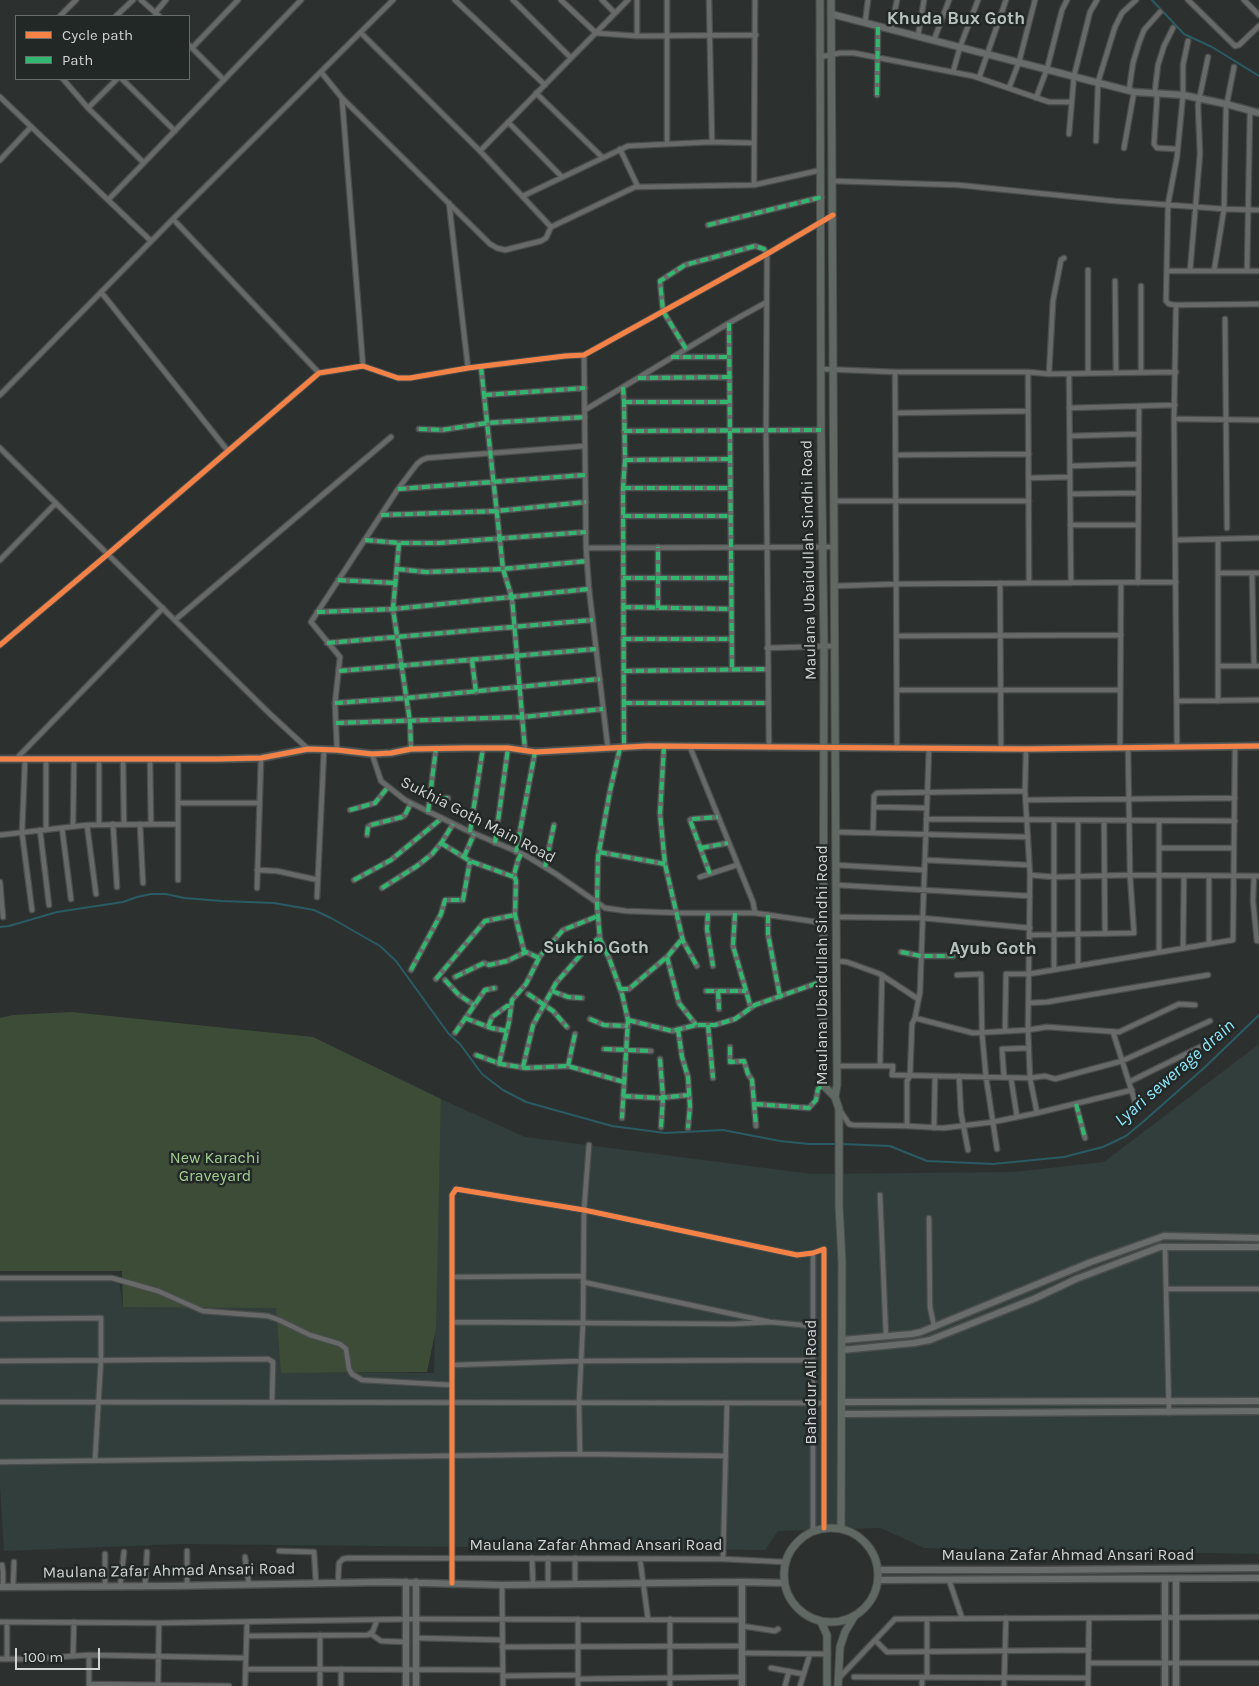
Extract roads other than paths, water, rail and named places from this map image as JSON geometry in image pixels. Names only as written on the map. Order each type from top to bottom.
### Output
[{"type":"main road","name":"Maulana Ubaidullah Sindhi Road","points":[[820,0],[822,197],[821,430],[824,646],[823,1085],[835,1097]]},
{"type":"main road","name":"Maulana Ubaidullah Sindhi Road","points":[[831,0],[837,1066],[835,1097]]},
{"type":"main road","points":[[835,1097],[839,1109],[839,1205],[842,1262],[841,1529]]},
{"type":"main road","points":[[824,1528],[841,1529],[853,1533],[868,1546],[874,1557],[878,1570],[878,1580],[872,1599],[854,1617],[841,1622],[822,1622],[810,1618],[799,1611],[788,1596],[784,1583],[785,1562],[796,1543],[813,1531],[824,1528]]},
{"type":"main road","points":[[838,1682],[840,1647],[845,1632],[854,1617]]},
{"type":"main road","points":[[822,1622],[827,1635],[827,1686]]},
{"type":"street","points":[[61,15],[76,0]]},
{"type":"street","points":[[117,15],[133,0]]},
{"type":"street","points":[[141,0],[157,15],[166,0]]},
{"type":"street","points":[[224,80],[190,46],[238,0]]},
{"type":"street","points":[[108,200],[301,0]]},
{"type":"street","points":[[0,396],[151,241],[393,0]]},
{"type":"street","points":[[455,0],[545,85]]},
{"type":"street","points":[[513,0],[571,58]]},
{"type":"street","points":[[561,0],[596,33],[638,36],[756,35]]},
{"type":"street","points":[[602,0],[615,13]]},
{"type":"street","points":[[480,151],[628,0]]},
{"type":"street","points":[[637,0],[638,36]]},
{"type":"street","points":[[667,0],[667,144]]},
{"type":"street","points":[[709,0],[712,142]]},
{"type":"street","points":[[754,184],[755,0]]},
{"type":"street","points":[[865,23],[868,0]]},
{"type":"street","points":[[891,29],[896,0]]},
{"type":"street","points":[[918,36],[924,0]]},
{"type":"street","points":[[934,40],[949,0]]},
{"type":"street","points":[[953,72],[960,47],[978,0]]},
{"type":"street","points":[[979,78],[1006,0]]},
{"type":"street","points":[[1009,88],[1019,62],[1035,0]]},
{"type":"street","points":[[1036,98],[1047,69],[1062,10],[1067,0]]},
{"type":"street","points":[[1069,134],[1074,76],[1090,12],[1097,0]]},
{"type":"street","points":[[1096,141],[1098,82],[1115,27],[1122,13],[1136,0]]},
{"type":"street","points":[[1188,0],[1235,46],[1239,45],[1259,26]]},
{"type":"street","points":[[1244,0],[1259,14]]},
{"type":"street","points":[[1124,148],[1132,91],[1133,63],[1144,30],[1160,12]]},
{"type":"street","points":[[831,14],[1132,91],[1183,95],[1250,109],[1259,113]]},
{"type":"street","points":[[877,95],[878,26]]},
{"type":"street","points":[[1174,28],[1164,46],[1158,65],[1154,146],[1157,148],[1177,149]]},
{"type":"street","points":[[361,33],[480,151],[551,227]]},
{"type":"street","points":[[1188,41],[1183,65],[1183,95],[1177,149],[1168,204],[1166,301],[1169,304],[1176,305],[1259,304]]},
{"type":"street","points":[[820,57],[854,54],[979,78],[1049,102],[1072,102]]},
{"type":"street","points":[[1190,271],[1200,154],[1200,99],[1208,57]]},
{"type":"street","points":[[1214,271],[1224,209],[1226,104],[1234,67]]},
{"type":"street","points":[[321,72],[342,98],[490,244],[505,250],[541,241],[546,238],[551,227],[638,187],[754,184],[821,170]]},
{"type":"street","points":[[64,80],[88,108],[144,163]]},
{"type":"street","points":[[88,108],[115,80]]},
{"type":"street","points":[[123,80],[175,131]]},
{"type":"street","points":[[536,93],[602,157]]},
{"type":"street","points":[[0,97],[151,241]]},
{"type":"street","points":[[342,98],[363,366]]},
{"type":"street","points":[[1247,271],[1250,109]]},
{"type":"street","points":[[508,122],[562,177]]},
{"type":"street","points":[[0,160],[31,127]]},
{"type":"street","points":[[523,196],[628,146],[712,142],[754,143]]},
{"type":"street","points":[[620,149],[638,187]]},
{"type":"street","points":[[832,180],[958,185],[1196,207],[1259,210]]},
{"type":"street","points":[[708,225],[822,197]]},
{"type":"street","points":[[449,203],[468,368]]},
{"type":"street","points":[[0,645],[319,373],[363,366],[398,378],[410,378],[468,368],[584,355],[767,254],[833,215]]},
{"type":"street","points":[[173,219],[319,373]]},
{"type":"street","points":[[686,349],[663,311],[660,281],[685,266],[755,246],[764,249],[767,254],[765,303],[769,748]]},
{"type":"street","points":[[1049,374],[1053,301],[1061,260],[1064,258]]},
{"type":"street","points":[[1088,270],[1088,374]]},
{"type":"street","points":[[1167,272],[1259,271]]},
{"type":"street","points":[[1114,281],[1116,373]]},
{"type":"street","points":[[1141,286],[1141,373]]},
{"type":"street","points":[[102,292],[228,451]]},
{"type":"street","points":[[585,410],[765,303]]},
{"type":"street","points":[[1176,305],[1177,747]]},
{"type":"street","points":[[1225,320],[1227,528]]},
{"type":"street","points":[[729,323],[732,669]]},
{"type":"street","points":[[584,355],[586,548],[589,590],[608,749]]},
{"type":"street","points":[[671,358],[729,357]]},
{"type":"street","points":[[481,367],[503,569],[512,598],[516,628],[525,750]]},
{"type":"street","points":[[822,369],[896,372],[1028,372],[1049,374],[1176,372]]},
{"type":"street","points":[[896,372],[897,749]]},
{"type":"street","points":[[1028,372],[1029,583]]},
{"type":"street","points":[[1069,374],[1071,583]]},
{"type":"street","points":[[638,378],[730,377]]},
{"type":"street","points":[[622,1118],[628,1020],[620,989],[600,937],[597,904],[598,852],[610,791],[622,748],[624,703],[623,488],[625,460],[623,387]]},
{"type":"street","points":[[484,395],[585,388]]},
{"type":"street","points":[[624,402],[730,402]]},
{"type":"street","points":[[1138,583],[1139,406]]},
{"type":"street","points":[[1069,408],[1175,406]]},
{"type":"street","points":[[896,413],[1028,411]]},
{"type":"street","points":[[419,429],[442,430],[487,423],[585,417]]},
{"type":"street","points":[[1176,419],[1259,420]]},
{"type":"street","points":[[624,431],[766,432],[821,430]]},
{"type":"street","points":[[1070,436],[1138,434]]},
{"type":"street","points":[[175,620],[391,438]]},
{"type":"street","points":[[337,750],[334,703],[339,671],[339,654],[311,624],[316,612],[398,489],[422,460],[585,446]]},
{"type":"street","points":[[0,448],[308,749]]},
{"type":"street","points":[[896,455],[1028,454]]},
{"type":"street","points":[[625,460],[730,459]]},
{"type":"street","points":[[1070,466],[1138,464]]},
{"type":"street","points":[[398,489],[585,475]]},
{"type":"street","points":[[1028,478],[1070,477]]},
{"type":"street","points":[[623,488],[730,488]]},
{"type":"street","points":[[1070,494],[1138,493]]},
{"type":"street","points":[[834,502],[1029,501]]},
{"type":"street","points":[[381,515],[497,511],[586,502]]},
{"type":"street","points":[[1,556],[56,503]]},
{"type":"street","points":[[623,516],[730,516]]},
{"type":"street","points":[[1070,525],[1138,525]]},
{"type":"street","points":[[364,540],[399,543],[439,543],[586,532]]},
{"type":"street","points":[[1176,540],[1259,538]]},
{"type":"street","points":[[1218,539],[1218,700]]},
{"type":"street","points":[[399,543],[393,609],[407,698],[411,749]]},
{"type":"street","points":[[658,547],[658,608]]},
{"type":"street","points":[[586,548],[834,547]]},
{"type":"street","points":[[397,568],[426,572],[503,569],[587,561]]},
{"type":"street","points":[[1218,666],[1256,666],[1252,573]]},
{"type":"street","points":[[1218,574],[1259,573]]},
{"type":"street","points":[[623,578],[731,578]]},
{"type":"street","points":[[338,580],[395,583]]},
{"type":"street","points":[[835,586],[1176,582]]},
{"type":"street","points":[[1000,583],[1001,749]]},
{"type":"street","points":[[1120,748],[1121,583]]},
{"type":"street","points":[[316,612],[393,609],[589,590]]},
{"type":"street","points":[[16,759],[163,608]]},
{"type":"street","points":[[623,608],[731,609]]},
{"type":"street","points":[[327,643],[593,620]]},
{"type":"street","points":[[897,636],[1121,635]]},
{"type":"street","points":[[623,639],[731,639]]},
{"type":"street","points":[[767,648],[835,646]]},
{"type":"street","points":[[339,671],[596,649]]},
{"type":"street","points":[[472,660],[476,692]]},
{"type":"street","points":[[624,671],[767,669]]},
{"type":"street","points":[[334,703],[476,692],[600,679]]},
{"type":"street","points":[[897,690],[1120,690]]},
{"type":"street","points":[[1177,701],[1259,700]]},
{"type":"street","points":[[624,703],[768,703]]},
{"type":"street","points":[[336,723],[522,717],[603,709]]},
{"type":"street","points":[[0,759],[178,760],[261,758],[308,749],[372,754],[436,748],[508,748],[535,752],[664,746],[824,749],[1259,746]]},
{"type":"street","points":[[664,746],[660,814],[665,864],[682,939],[698,966]]},
{"type":"street","points":[[1005,1032],[1006,974],[1029,974],[1233,940],[1235,746]]},
{"type":"street","points":[[690,747],[755,912]]},
{"type":"street","points":[[428,812],[436,748]]},
{"type":"street","points":[[464,857],[472,833],[483,748]]},
{"type":"street","points":[[495,843],[508,748]]},
{"type":"street","points":[[1030,935],[1134,933],[1130,875],[1128,748]]},
{"type":"street","points":[[907,1126],[907,1081],[910,1076],[912,1024],[915,1018],[918,998],[921,956],[929,749]]},
{"type":"street","points":[[1026,749],[1025,791],[1030,875],[1028,1030],[1030,1078],[1037,1113]]},
{"type":"street","points":[[317,898],[324,750]]},
{"type":"street","points":[[535,752],[514,877],[515,915],[526,952],[539,958]]},
{"type":"street","name":"Sukhia Goth Main Road","points":[[372,754],[378,776],[388,787],[411,803],[545,867],[605,908],[626,911],[755,912],[824,924]]},
{"type":"street","points":[[257,888],[261,758]]},
{"type":"street","points":[[25,760],[22,833],[32,910]]},
{"type":"street","points":[[46,760],[46,830]]},
{"type":"street","points":[[73,826],[74,760]]},
{"type":"street","points":[[98,760],[99,824]]},
{"type":"street","points":[[124,760],[124,824]]},
{"type":"street","points":[[150,760],[152,824]]},
{"type":"street","points":[[178,760],[178,880]]},
{"type":"street","points":[[350,810],[375,803],[388,787]]},
{"type":"street","points":[[873,833],[874,796],[877,793],[1025,791]]},
{"type":"street","points":[[430,798],[448,798]]},
{"type":"street","points":[[1026,800],[1235,798]]},
{"type":"street","points":[[178,803],[259,803]]},
{"type":"street","points":[[367,835],[370,825],[402,817],[411,803]]},
{"type":"street","points":[[874,807],[927,808]]},
{"type":"street","points":[[710,874],[690,822],[691,819],[718,817]]},
{"type":"street","points":[[354,880],[392,860],[442,818]]},
{"type":"street","points":[[926,819],[1235,822]]},
{"type":"street","points":[[1054,821],[1054,969]]},
{"type":"street","points":[[1078,821],[1078,966]]},
{"type":"street","points":[[1104,821],[1105,934]]},
{"type":"street","points":[[1159,821],[1159,952]]},
{"type":"street","points":[[0,835],[87,824],[178,824]]},
{"type":"street","points":[[87,824],[96,894]]},
{"type":"street","points":[[113,824],[117,887]]},
{"type":"street","points":[[140,824],[143,883]]},
{"type":"street","points":[[382,888],[417,866],[441,844],[453,824]]},
{"type":"street","points":[[545,867],[554,825]]},
{"type":"street","points":[[62,828],[71,899]]},
{"type":"street","points":[[40,830],[50,905]]},
{"type":"street","points":[[836,832],[1028,837]]},
{"type":"street","points":[[701,848],[728,843]]},
{"type":"street","points":[[441,844],[470,861],[514,877]]},
{"type":"street","points":[[1159,848],[1234,848]]},
{"type":"street","points":[[598,852],[665,864]]},
{"type":"street","points":[[925,860],[1029,865]]},
{"type":"street","points":[[411,970],[441,914],[445,900],[463,900],[470,861]]},
{"type":"street","points":[[700,877],[737,865]]},
{"type":"street","points":[[836,865],[924,870]]},
{"type":"street","points":[[257,870],[277,871],[318,880]]},
{"type":"street","points":[[1030,875],[1054,877],[1130,875],[1256,876],[1253,901],[1257,940]]},
{"type":"street","points":[[1183,948],[1184,876]]},
{"type":"street","points":[[1209,876],[1209,944]]},
{"type":"street","points":[[0,882],[3,917]]},
{"type":"street","points":[[836,885],[1030,896]]},
{"type":"street","points":[[734,912],[733,946],[751,1008]]},
{"type":"street","points":[[708,913],[707,929],[713,966]]},
{"type":"street","points":[[768,914],[768,934],[780,997]]},
{"type":"street","points":[[436,979],[485,921],[515,915]]},
{"type":"street","points":[[499,1064],[512,1000],[526,984],[539,958],[563,930],[598,916]]},
{"type":"street","points":[[836,917],[922,918],[1030,928]]},
{"type":"street","points":[[523,1068],[534,1025],[556,983],[585,950],[600,937]]},
{"type":"street","points":[[620,989],[629,989],[666,957],[682,939]]},
{"type":"street","points":[[456,977],[484,963],[488,965],[507,961],[526,952]]},
{"type":"street","points":[[901,952],[921,956],[953,956]]},
{"type":"street","points":[[666,957],[679,1004],[696,1025]]},
{"type":"street","points":[[836,961],[847,962],[882,975],[918,998]]},
{"type":"street","points":[[957,975],[981,974],[982,1033],[986,1077],[997,1149]]},
{"type":"street","points":[[880,1066],[882,975]]},
{"type":"street","points":[[1029,1003],[1047,1002],[1208,975]]},
{"type":"street","points":[[445,980],[459,995],[474,1005]]},
{"type":"street","points":[[628,1020],[672,1030],[696,1025],[715,1025],[735,1019],[751,1008],[823,981]]},
{"type":"street","points":[[455,1033],[485,990],[495,988]]},
{"type":"street","points":[[552,991],[568,997],[582,998]]},
{"type":"street","points":[[706,991],[746,991]]},
{"type":"street","points":[[718,991],[719,1009]]},
{"type":"street","points":[[528,994],[553,1011],[567,1028]]},
{"type":"street","points":[[915,1018],[973,1033],[1047,1028],[1119,1032],[1179,1004],[1195,1005]]},
{"type":"street","points":[[488,1027],[492,1017],[507,1006],[510,1006]]},
{"type":"street","points":[[465,1018],[488,1027],[507,1031]]},
{"type":"street","points":[[590,1019],[604,1025],[628,1026]]},
{"type":"street","points":[[837,1066],[893,1066],[892,1075],[1011,1078],[1045,1076],[1054,1079],[1122,1060],[1210,1022]]},
{"type":"street","points":[[708,1025],[713,1078]]},
{"type":"street","points":[[678,1029],[682,1057],[688,1077],[690,1106],[688,1128]]},
{"type":"street","points":[[1114,1032],[1138,1110]]},
{"type":"street","points":[[568,1066],[575,1034]]},
{"type":"street","points":[[730,1047],[730,1062],[744,1061],[752,1080],[756,1126]]},
{"type":"street","points":[[1129,1082],[1200,1047]]},
{"type":"street","points":[[1004,1077],[1002,1049],[1029,1048]]},
{"type":"street","points":[[604,1049],[651,1051]]},
{"type":"street","points":[[476,1055],[499,1064],[523,1068],[568,1066],[624,1082]]},
{"type":"street","points":[[660,1059],[663,1097],[661,1127]]},
{"type":"street","points":[[934,1076],[934,1128]]},
{"type":"street","points":[[959,1076],[960,1112],[968,1150]]},
{"type":"street","points":[[1011,1078],[1017,1117]]},
{"type":"street","points":[[754,1104],[809,1108],[816,1100],[818,1089],[823,1085]]},
{"type":"street","points":[[839,1109],[847,1122],[853,1125],[934,1128],[993,1122],[1132,1090]]},
{"type":"street","points":[[623,1096],[659,1098],[689,1095]]},
{"type":"street","points":[[1076,1104],[1085,1138]]},
{"type":"street","points":[[580,1454],[579,1402],[583,1323],[584,1210],[589,1145]]},
{"type":"street","points":[[452,1583],[452,1194],[456,1189],[584,1210],[798,1255],[813,1253]]},
{"type":"street","points":[[880,1196],[886,1336]]},
{"type":"street","points":[[929,1218],[930,1307],[934,1326]]},
{"type":"street","points":[[842,1340],[912,1334],[1018,1293],[1091,1262],[1164,1236],[1259,1238]]},
{"type":"street","points":[[842,1350],[914,1344],[930,1340],[1027,1302],[1076,1279],[1165,1246],[1259,1247]]},
{"type":"street","points":[[1165,1246],[1169,1413]]},
{"type":"street","name":"Bahadur Ali Road","points":[[813,1531],[813,1253],[824,1248],[824,1528]]},
{"type":"street","points":[[453,1277],[583,1276]]},
{"type":"street","points":[[0,1278],[112,1278],[158,1291],[203,1311],[268,1316],[310,1335],[340,1344],[346,1349],[349,1369],[352,1374],[362,1380],[452,1385]]},
{"type":"street","points":[[583,1282],[770,1322],[813,1326]]},
{"type":"street","points":[[1166,1289],[1259,1289]]},
{"type":"street","points":[[0,1318],[101,1318],[101,1360],[95,1460]]},
{"type":"street","points":[[452,1322],[734,1324],[770,1322]]},
{"type":"street","points":[[0,1361],[268,1359],[272,1362],[272,1402]]},
{"type":"street","points":[[453,1365],[580,1361],[812,1360]]},
{"type":"street","points":[[1248,1401],[1249,1411]]},
{"type":"street","points":[[842,1402],[1259,1401]]},
{"type":"street","points":[[0,1402],[824,1403]]},
{"type":"street","points":[[723,1559],[727,1403]]},
{"type":"street","points":[[842,1414],[1259,1411]]},
{"type":"street","points":[[0,1462],[452,1455],[726,1456]]},
{"type":"street","points":[[187,1551],[187,1586]]},
{"type":"street","points":[[279,1551],[314,1552],[316,1583]]},
{"type":"street","points":[[120,1586],[124,1552]]},
{"type":"street","points":[[146,1552],[146,1586]]},
{"type":"street","points":[[105,1554],[105,1586]]},
{"type":"street","points":[[245,1557],[249,1585]]},
{"type":"street","name":"Maulana Zafar Ahmad Ansari Road","points":[[338,1583],[339,1563],[348,1558],[723,1559],[785,1562]]},
{"type":"street","points":[[532,1558],[533,1584]]},
{"type":"street","points":[[548,1558],[548,1583]]},
{"type":"street","points":[[575,1558],[575,1583]]},
{"type":"street","points":[[640,1559],[648,1619]]},
{"type":"street","points":[[13,1587],[14,1562]]},
{"type":"street","points":[[2,1565],[2,1587]]},
{"type":"street","name":"Maulana Zafar Ahmad Ansari Road","points":[[878,1570],[1259,1568]]},
{"type":"street","name":"Maulana Zafar Ahmad Ansari Road","points":[[878,1580],[1259,1578]]},
{"type":"street","points":[[1165,1579],[1165,1686]]},
{"type":"street","points":[[1176,1579],[1176,1686]]},
{"type":"street","points":[[949,1580],[962,1618]]},
{"type":"street","points":[[406,1582],[406,1686]]},
{"type":"street","name":"Maulana Zafar Ahmad Ansari Road","points":[[2,1587],[406,1582],[502,1585],[643,1582],[784,1583]]},
{"type":"street","points":[[416,1582],[416,1686]]},
{"type":"street","points":[[742,1582],[742,1686]]},
{"type":"street","points":[[502,1585],[503,1686]]},
{"type":"street","points":[[838,1682],[895,1619],[1259,1617]]},
{"type":"street","points":[[1004,1686],[1006,1618]]},
{"type":"street","points":[[1088,1686],[1089,1618]]},
{"type":"street","points":[[0,1622],[247,1623],[407,1619],[670,1619],[742,1623],[775,1631],[778,1628]]},
{"type":"street","points":[[578,1619],[578,1686]]},
{"type":"street","points":[[670,1619],[670,1686]]},
{"type":"street","points":[[922,1686],[925,1677],[927,1651],[927,1619]]},
{"type":"street","points":[[370,1634],[378,1620]]},
{"type":"street","points":[[7,1622],[7,1659]]},
{"type":"street","points":[[73,1656],[74,1622]]},
{"type":"street","points":[[158,1686],[159,1623]]},
{"type":"street","points":[[245,1686],[247,1623]]},
{"type":"street","points":[[247,1636],[370,1634],[381,1641],[406,1642]]},
{"type":"street","points":[[320,1635],[320,1686]]},
{"type":"street","points":[[416,1638],[502,1640]]},
{"type":"street","points":[[875,1640],[887,1652],[1089,1650]]},
{"type":"street","points":[[502,1647],[670,1647],[828,1654]]},
{"type":"street","points":[[800,1686],[802,1674],[810,1654]]},
{"type":"street","points":[[0,1659],[90,1655],[246,1658]]},
{"type":"street","points":[[90,1655],[89,1685],[229,1686]]},
{"type":"street","points":[[1089,1663],[1259,1663]]},
{"type":"street","points":[[771,1668],[802,1674]]},
{"type":"street","points":[[246,1669],[502,1670]]},
{"type":"street","points":[[341,1669],[341,1686]]},
{"type":"street","points":[[785,1686],[789,1671]]},
{"type":"street","points":[[502,1676],[742,1677]]},
{"type":"street","points":[[854,1677],[1088,1678]]},
{"type":"waterway","points":[[1152,0],[1184,34],[1212,47],[1259,76]]},
{"type":"waterway","name":"Lyari sewerage drain","points":[[0,927],[57,912],[123,902],[151,894],[222,901],[274,903],[314,910],[380,946],[396,961],[448,1033],[460,1044],[482,1074],[503,1090],[526,1102],[612,1126],[665,1133],[723,1130],[780,1141],[836,1144]]},
{"type":"waterway","name":"Lyari sewerage drain","points":[[841,1144],[890,1146],[927,1161],[993,1164],[1064,1157],[1103,1147],[1126,1136],[1144,1121],[1204,1068],[1259,1015]]},
{"type":"district","name":"Khuda Bux Goth","points":[[956,19]]},
{"type":"district","name":"Sukhio Goth","points":[[596,948]]},
{"type":"district","name":"Ayub Goth","points":[[993,949]]},
{"type":"park label","name":"New Karachi Graveyard","points":[[215,1167]]}]
